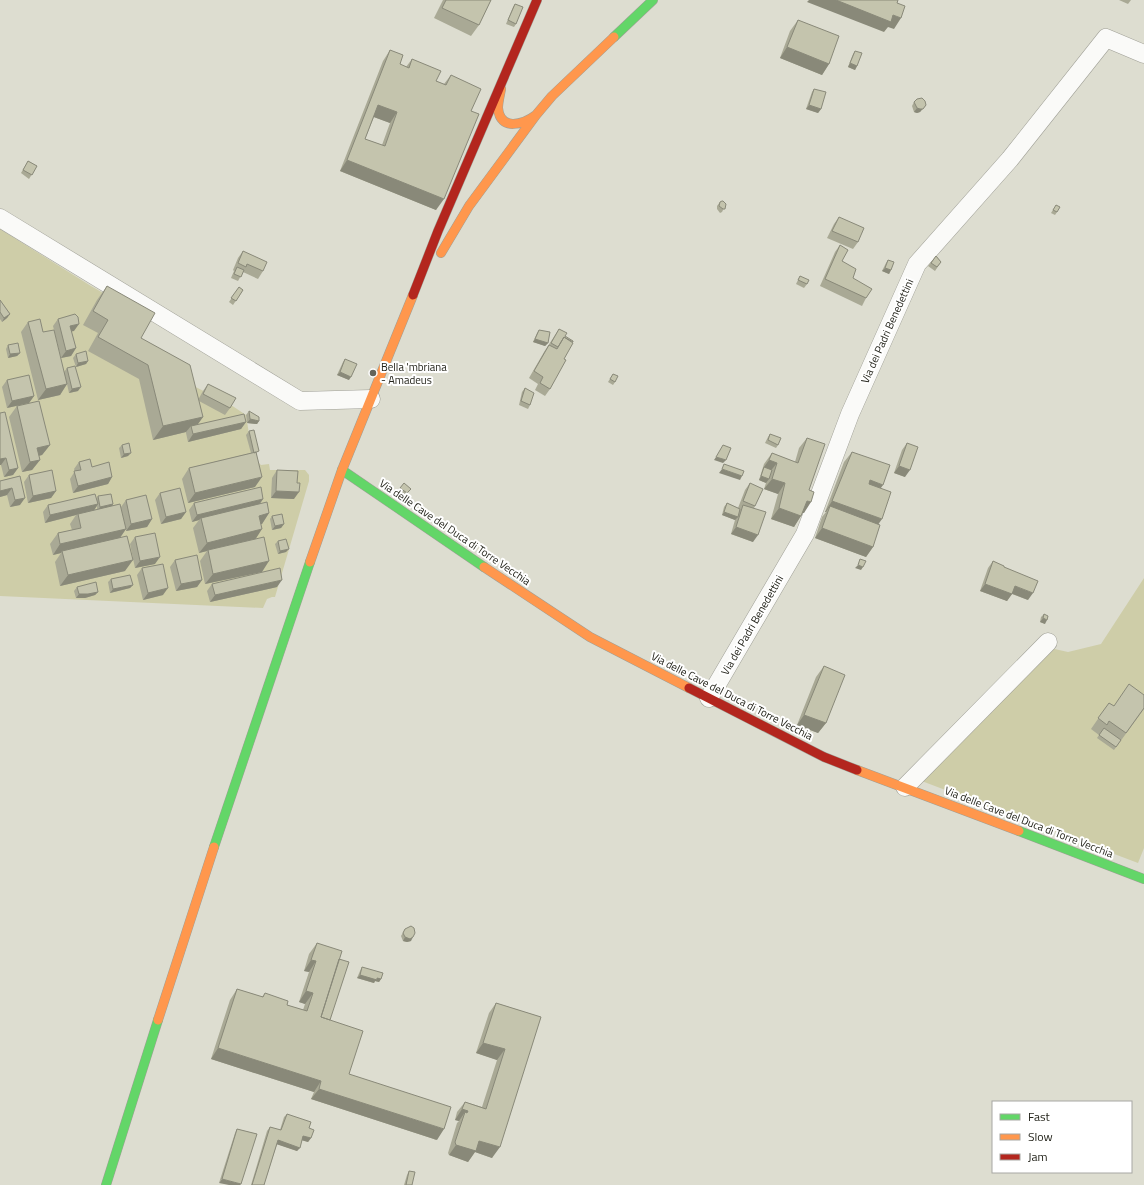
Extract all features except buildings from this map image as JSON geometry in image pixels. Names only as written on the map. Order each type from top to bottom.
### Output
[{"type":"main road","points":[[106,1185],[197,897],[293,610],[342,470],[438,231],[536,0]]},
{"type":"main road","points":[[407,311],[469,206],[536,115],[552,96],[653,0]]},
{"type":"main road","points":[[502,80],[499,111],[504,120],[511,125],[521,124],[536,115]]},
{"type":"main road","name":"Via delle Cave del Duca di Torre Vecchia","points":[[342,470],[501,579],[590,637],[824,757],[1144,879]]},
{"type":"street","name":"Via dei Padri Benedettini","points":[[709,698],[805,534],[850,414],[918,264],[1010,159],[1106,38],[1144,54]]},
{"type":"street","points":[[0,218],[300,400],[371,399]]},
{"type":"street","points":[[905,787],[1048,642]]},
{"type":"green space","points":[[0,229],[91,286],[150,320],[132,352],[231,405],[246,415],[256,460],[261,465],[269,464],[270,470],[305,470],[309,475],[309,481],[275,597],[267,599],[263,608],[0,596]]},
{"type":"green space","points":[[1144,578],[1144,848],[1138,863],[919,780],[1050,648],[1068,652],[1101,644]]},
{"type":"traffic: fast","points":[[614,37],[653,0]]},
{"type":"traffic: fast","points":[[342,470],[484,567]]},
{"type":"traffic: fast","points":[[214,847],[310,562]]},
{"type":"traffic: fast","points":[[1019,831],[1144,879]]},
{"type":"traffic: fast","points":[[106,1185],[158,1020]]},
{"type":"traffic: slow","points":[[441,253],[469,206],[536,115],[552,96],[614,37]]},
{"type":"traffic: slow","points":[[501,89],[498,108],[500,116],[503,120],[513,124],[525,121],[536,115]]},
{"type":"traffic: slow","points":[[310,562],[342,470],[413,295]]},
{"type":"traffic: slow","points":[[484,567],[590,637],[689,688]]},
{"type":"traffic: slow","points":[[857,770],[1019,831]]},
{"type":"traffic: slow","points":[[158,1020],[214,847]]},
{"type":"traffic: jam","points":[[413,295],[438,231],[537,0]]},
{"type":"traffic: jam","points":[[689,688],[824,757],[857,770]]},
{"type":"place","name":"Bella 'mbriana - Amadeus","points":[[373,373]]}]
